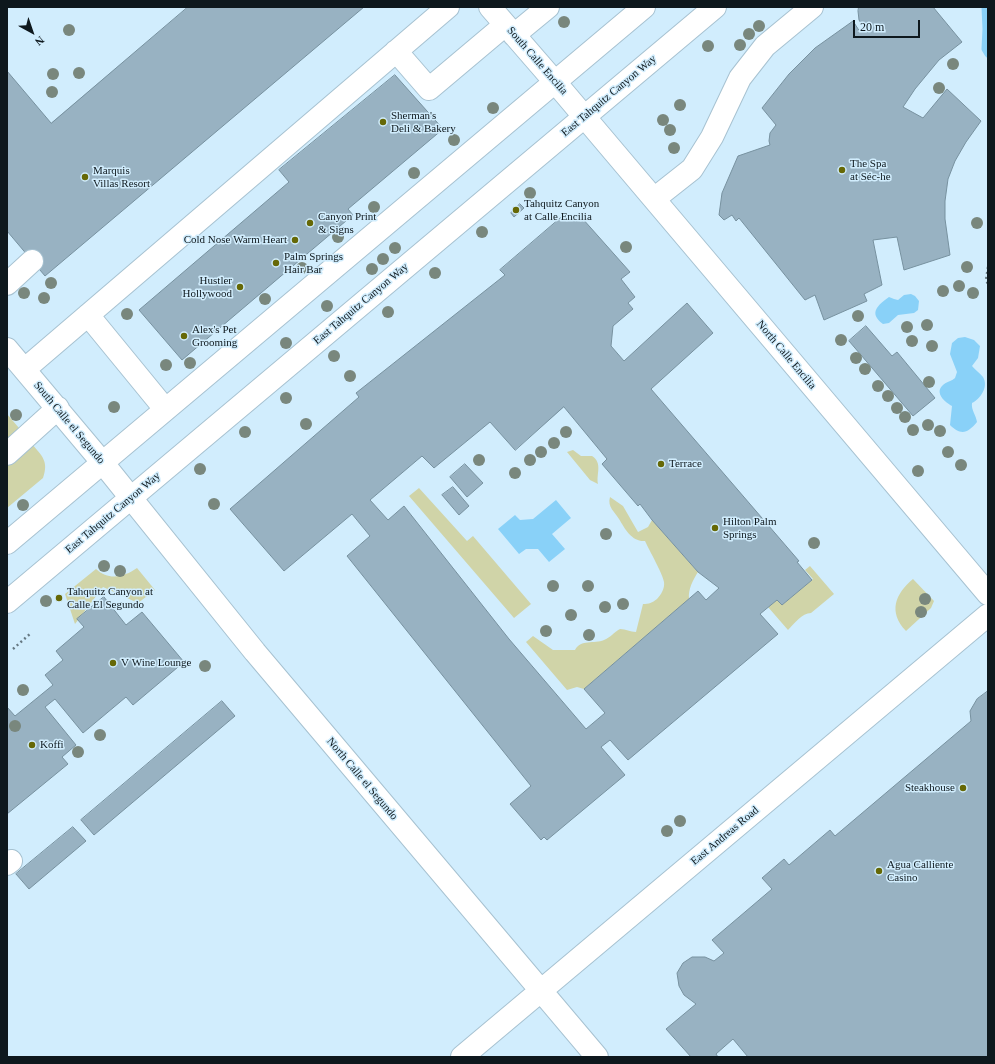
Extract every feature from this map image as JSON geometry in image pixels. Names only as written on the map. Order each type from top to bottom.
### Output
[{"type":"street","points":[[25,369],[448,7]]},
{"type":"street","name":"South Calle Encilia","points":[[490,7],[584,116]]},
{"type":"street","points":[[396,51],[429,89],[510,30],[548,7]]},
{"type":"street","points":[[7,543],[644,7]]},
{"type":"street","name":"East Tahquitz Canyon Way","points":[[7,602],[715,7]]},
{"type":"street","points":[[654,199],[692,169],[712,137],[740,78],[765,46],[812,7]]},
{"type":"street","name":"North Calle Encilia","points":[[584,116],[988,594]]},
{"type":"street","points":[[7,284],[32,262]]},
{"type":"street","points":[[88,315],[165,410]]},
{"type":"street","name":"South Calle el Segundo","points":[[7,348],[58,408],[130,498]]},
{"type":"street","points":[[7,454],[58,408]]},
{"type":"street","name":"North Calle el Segundo","points":[[130,498],[255,652],[597,1057]]},
{"type":"street","name":"East Andreas Road","points":[[462,1057],[988,615]]},
{"type":"path","points":[[988,267],[986,280],[988,284]]},
{"type":"path","points":[[13,649],[31,633]]},
{"type":"green space","points":[[7,414],[19,428],[7,439]]},
{"type":"green space","points":[[32,444],[44,459],[45,472],[43,478],[7,508],[7,464]]},
{"type":"green space","points":[[573,450],[581,456],[592,456],[595,459],[598,465],[598,484],[590,480],[567,452]]},
{"type":"green space","points":[[419,488],[467,541],[473,536],[531,604],[514,618],[409,496]]},
{"type":"green space","points":[[610,497],[623,506],[638,532],[648,527],[652,520],[698,572],[690,588],[689,599],[584,689],[577,687],[567,690],[526,642],[533,636],[553,650],[575,650],[581,644],[606,639],[620,629],[636,632],[643,604],[650,603],[657,599],[664,587],[661,573],[645,541],[636,539],[626,531],[610,507]]},
{"type":"green space","points":[[810,566],[834,594],[811,613],[801,617],[788,630],[768,607],[777,600],[782,605],[813,579],[805,570]]},
{"type":"green space","points":[[137,568],[155,590],[138,603],[103,587],[75,624],[65,594],[96,569],[106,575],[116,576],[127,574]]},
{"type":"green space","points":[[913,579],[934,601],[931,608],[906,631],[900,624],[897,617],[896,604],[902,591]]},
{"type":"water","points":[[911,294],[919,301],[918,310],[914,313],[898,315],[889,323],[883,324],[878,320],[875,313],[876,309],[885,300],[889,297],[898,300],[904,295]]},
{"type":"water","points":[[965,337],[974,340],[980,346],[978,358],[972,366],[983,377],[985,385],[981,396],[972,403],[972,408],[977,422],[971,429],[961,432],[950,425],[952,406],[944,400],[940,394],[940,391],[943,385],[955,378],[957,372],[950,354],[952,343],[958,338]]},
{"type":"water","points":[[556,500],[571,518],[552,534],[565,549],[549,562],[538,549],[526,549],[519,554],[498,529],[515,515],[520,520],[533,519]]},
{"type":"building","name":"Marquis Villas Resort","points":[[188,7],[364,7],[45,276],[7,231],[7,71],[51,123]]},
{"type":"building","name":"The Spa at Séc-he","points":[[859,7],[933,7],[962,42],[939,60],[915,89],[903,107],[923,118],[947,89],[981,121],[955,161],[948,179],[945,201],[945,219],[950,255],[904,270],[897,237],[873,240],[882,285],[864,294],[867,301],[824,320],[815,295],[805,300],[739,218],[736,221],[732,215],[724,220],[719,215],[722,193],[738,156],[770,145],[770,133],[776,125],[762,108],[789,74],[815,48],[853,21],[860,32],[864,28],[859,20]]},
{"type":"building","points":[[395,75],[443,129],[348,209],[353,215],[182,360],[139,310],[289,182],[279,170]]},
{"type":"building","points":[[520,204],[524,208],[514,217],[511,213]]},
{"type":"building","name":"Hilton Palm Springs","points":[[564,215],[582,218],[630,272],[621,279],[635,297],[628,303],[633,309],[613,326],[611,346],[624,361],[687,303],[713,333],[651,389],[799,561],[797,562],[812,580],[782,605],[777,600],[760,614],[778,634],[628,760],[610,740],[601,747],[625,775],[547,840],[544,837],[541,840],[510,804],[531,786],[347,556],[370,536],[352,514],[284,571],[230,509],[359,397],[356,393],[505,275],[500,270]],"holes":[[[564,407],[607,459],[602,464],[638,506],[640,504],[652,520],[698,572],[719,588],[706,600],[698,591],[584,689],[605,713],[586,729],[509,639],[404,506],[388,520],[370,500],[422,456],[434,468],[490,422],[515,450]]]},
{"type":"building","points":[[866,326],[892,356],[897,352],[935,398],[913,416],[849,341]]},
{"type":"building","points":[[465,464],[483,483],[467,497],[450,477]]},
{"type":"building","points":[[453,487],[469,506],[459,515],[442,495]]},
{"type":"building","points":[[104,597],[126,625],[142,612],[184,662],[133,705],[126,697],[83,733],[55,699],[45,707],[76,745],[62,757],[68,764],[7,814],[7,707],[15,716],[53,685],[45,675],[63,660],[56,651],[84,627],[77,619]]},
{"type":"building","name":"Agua Calliente Casino","points":[[988,691],[988,1057],[748,1057],[733,1039],[716,1054],[718,1057],[691,1057],[666,1029],[696,1004],[684,995],[679,986],[677,973],[683,963],[692,957],[705,957],[714,961],[724,953],[712,940],[772,889],[762,878],[784,859],[789,865],[830,830],[835,836],[971,721],[970,711],[977,699]]},
{"type":"building","points":[[222,701],[235,716],[94,835],[81,820]]},
{"type":"building","points":[[73,827],[86,841],[29,889],[16,874]]},
{"type":"waterway","points":[[985,7],[985,49],[988,54]]},
{"type":"place","name":"Sherman's Deli & Bakery","points":[[383,122]]},
{"type":"place","name":"The Spa at Séc-he","points":[[842,170]]},
{"type":"place","name":"Marquis Villas Resort","points":[[85,177]]},
{"type":"place","name":"Tahquitz Canyon at Calle Encilia","points":[[516,210]]},
{"type":"place","name":"Canyon Print & Signs","points":[[310,223]]},
{"type":"place","name":"Cold Nose Warm Heart","points":[[295,240]]},
{"type":"place","name":"Palm Springs Hair Bar","points":[[276,263]]},
{"type":"place","name":"Hustler Hollywood","points":[[240,287]]},
{"type":"place","name":"Alex's Pet Grooming","points":[[184,336]]},
{"type":"place","name":"Terrace","points":[[661,464]]},
{"type":"place","name":"Hilton Palm Springs","points":[[715,528]]},
{"type":"place","name":"Tahquitz Canyon at Calle El Segundo","points":[[59,598]]},
{"type":"place","name":"V Wine Lounge","points":[[113,663]]},
{"type":"place","name":"Koffi","points":[[32,745]]},
{"type":"place","name":"Steakhouse","points":[[963,788]]},
{"type":"place","name":"Agua Calliente Casino","points":[[879,871]]}]
